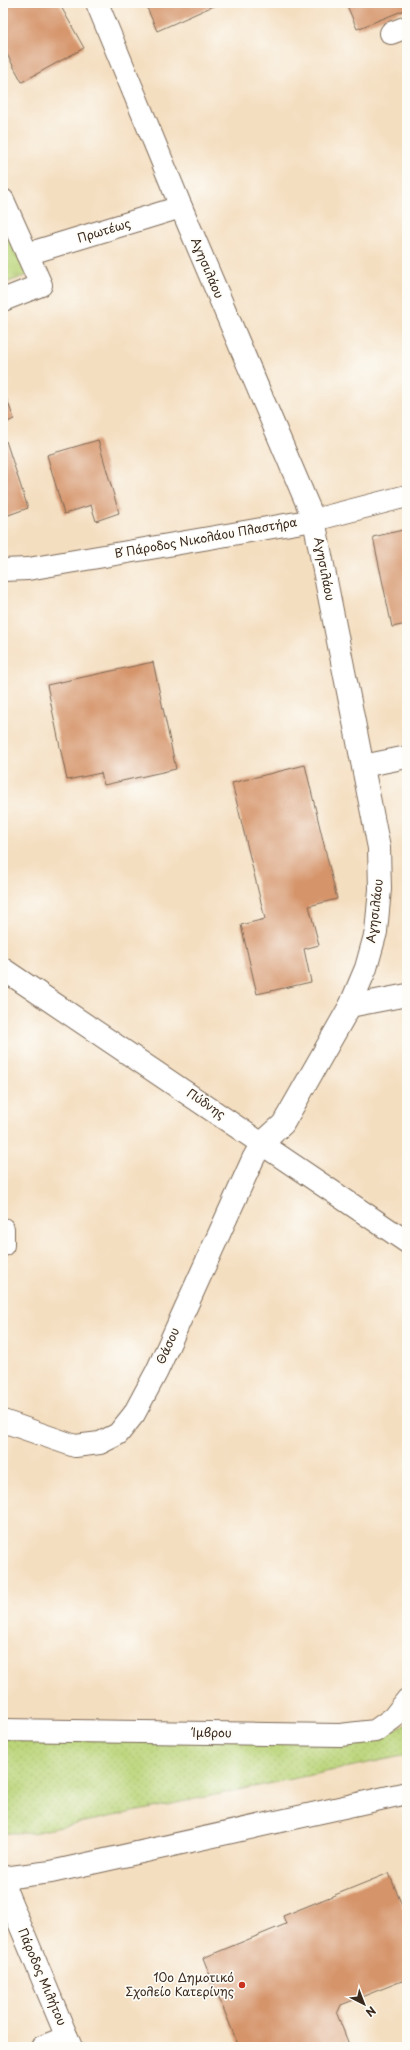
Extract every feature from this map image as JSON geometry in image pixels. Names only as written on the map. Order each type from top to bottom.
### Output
[{"type":"street","name":"Αγησιλάου","points":[[97,3],[181,207],[314,520],[379,848],[380,889],[376,932],[366,968],[350,1006],[283,1124],[262,1143]]},
{"type":"street","points":[[3,200],[41,285],[3,300]]},
{"type":"street","name":"Πρωτέως","points":[[27,254],[181,207]]},
{"type":"street","name":"Β΄ Πάροδος Νικολάου Πλαστήρα","points":[[3,570],[28,569],[314,520],[407,496]]},
{"type":"street","points":[[363,766],[407,757]]},
{"type":"street","name":"Πύδνης","points":[[3,969],[407,1242]]},
{"type":"street","points":[[350,1006],[407,995]]},
{"type":"street","name":"Θάσου","points":[[3,1421],[75,1446],[100,1444],[118,1434],[134,1414],[156,1371],[227,1214],[262,1143]]},
{"type":"street","points":[[3,1229],[3,1245]]},
{"type":"street","name":"Ίμβρου","points":[[3,1730],[340,1735],[375,1731],[393,1718],[407,1700]]},
{"type":"street","points":[[3,1878],[51,1872],[407,1793]]},
{"type":"street","name":"Πάροδος Μιλήτου","points":[[3,1884],[69,2042]]},
{"type":"street","points":[[42,2047],[69,2042]]},
{"type":"green space","points":[[3,208],[40,270],[3,284]]},
{"type":"green space","points":[[407,1724],[407,1755],[32,1833],[3,1833],[3,1733],[386,1735]]},
{"type":"building","points":[[3,3],[59,3],[84,48],[22,82],[3,47]]},
{"type":"building","points":[[145,3],[220,3],[157,31]]},
{"type":"building","points":[[346,3],[407,3],[407,9],[357,29]]},
{"type":"building","points":[[3,389],[14,419],[3,424]]},
{"type":"building","points":[[98,440],[119,513],[96,521],[91,505],[64,514],[47,455]]},
{"type":"building","points":[[6,441],[28,508],[3,517],[3,442]]},
{"type":"building","points":[[407,529],[407,624],[392,627],[373,537]]},
{"type":"building","points":[[153,662],[176,769],[104,785],[101,773],[67,780],[47,685]]},
{"type":"building","points":[[305,765],[337,899],[309,906],[319,945],[304,949],[311,982],[257,994],[241,925],[265,919],[232,783]]},
{"type":"building","points":[[389,1873],[407,1918],[407,1979],[341,2005],[337,2014],[350,2047],[239,2047],[203,1958],[286,1924],[283,1916]]},
{"type":"place","name":"10ο Δημοτικό Σχολείο Κατερίνης","points":[[242,1985]]}]
